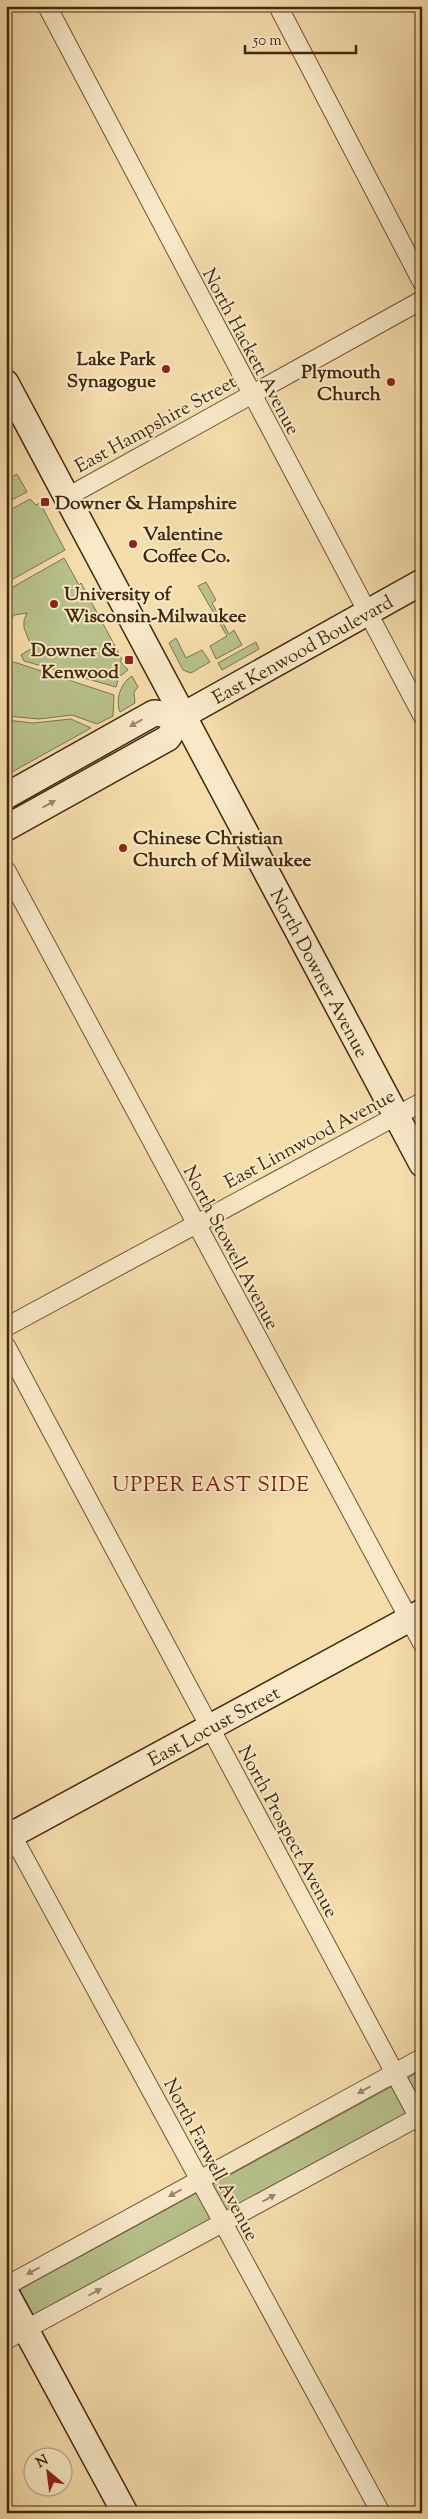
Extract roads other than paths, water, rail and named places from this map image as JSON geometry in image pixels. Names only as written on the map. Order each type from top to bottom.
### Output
[{"type":"street","name":"North Hackett Avenue","points":[[47,6],[250,394],[422,715]]},
{"type":"street","points":[[278,6],[422,282]]},
{"type":"street","name":"East Hampshire Street","points":[[67,497],[422,300]]},
{"type":"street","name":"North Downer Avenue","points":[[6,383],[422,1164]]},
{"type":"street","name":"East Kenwood Boulevard","points":[[6,828],[168,738],[182,716],[422,582]]},
{"type":"street","points":[[6,796],[154,713],[182,716]]},
{"type":"street","name":"North Stowell Avenue","points":[[6,870],[196,1224],[415,1616],[422,1643]]},
{"type":"street","name":"East Linnwood Avenue","points":[[6,1327],[422,1102]]},
{"type":"street","name":"North Prospect Avenue","points":[[6,1346],[394,2074],[420,2119]]},
{"type":"street","name":"East Locust Street","points":[[8,1833],[210,1727],[415,1616]]},
{"type":"street","name":"North Farwell Avenue","points":[[8,1833],[381,2513]]},
{"type":"street","points":[[6,2286],[422,2058]]},
{"type":"street","points":[[16,2335],[222,2223],[420,2119]]},
{"type":"street","points":[[6,2293],[16,2335],[125,2513]]},
{"type":"place","name":"Lake Park Synagogue","points":[[166,369]]},
{"type":"place","name":"Plymouth Church","points":[[391,382]]},
{"type":"place","name":"Downer & Hampshire","points":[[45,502]]},
{"type":"place","name":"Valentine Coffee Co.","points":[[133,544]]},
{"type":"place","name":"University of Wisconsin-Milwaukee","points":[[54,604]]},
{"type":"place","name":"Downer & Kenwood","points":[[129,660]]},
{"type":"place","name":"Chinese Christian Church of Milwaukee","points":[[123,848]]},
{"type":"district","name":"UPPER EAST SIDE","points":[[211,1484]]}]
